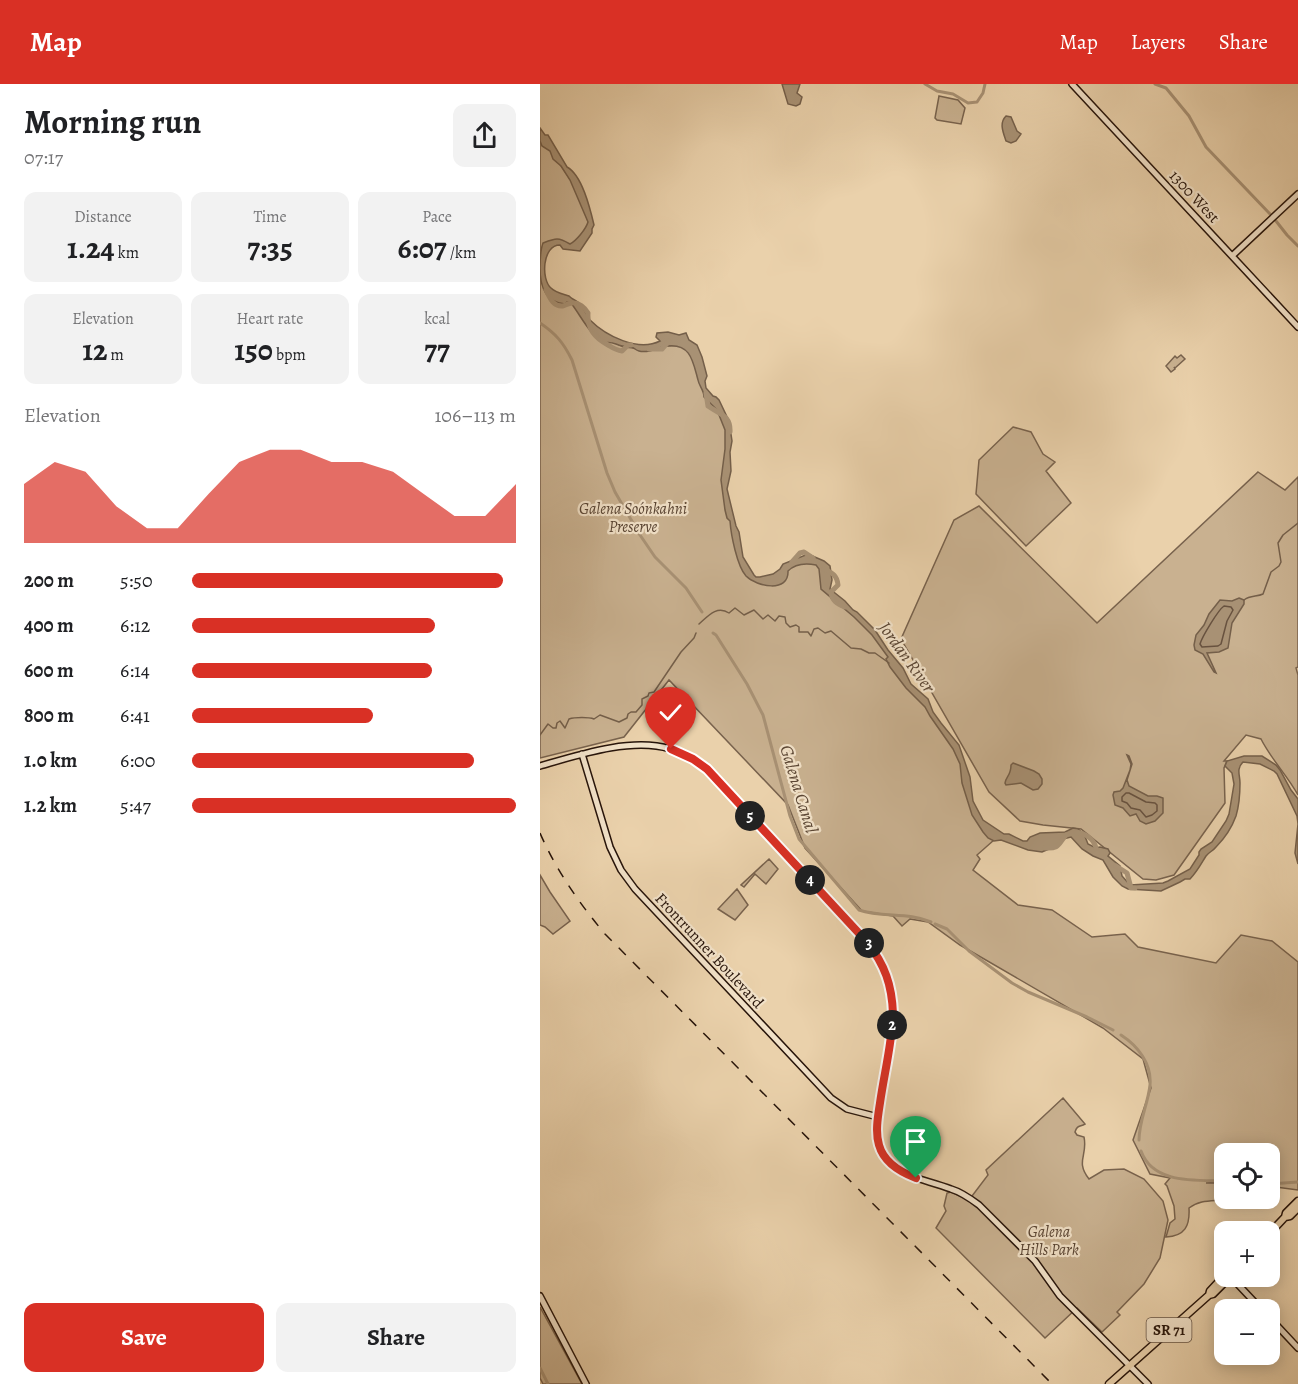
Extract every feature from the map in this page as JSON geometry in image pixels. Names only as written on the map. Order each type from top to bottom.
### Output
[{"type":"main road","points":[[1286,1217],[1286,1213],[1298,1201]]},
{"type":"main road","points":[[1280,1223],[1298,1208]]},
{"type":"main road","name":"SR 71","points":[[1209,1295],[1214,1287]]},
{"type":"main road","name":"SR 71","points":[[1109,1384],[1220,1287]]},
{"type":"street","name":"1300 West","points":[[1072,84],[1298,327]]},
{"type":"street","points":[[1232,256],[1298,194]]},
{"type":"street","points":[[540,765],[582,754],[639,745],[671,749],[693,759],[707,769],[867,942],[886,972],[892,998],[893,1023],[878,1117],[877,1137],[884,1156],[893,1166],[914,1177],[952,1189],[980,1205],[1035,1262],[1059,1295],[1148,1384]]},
{"type":"street","name":"Frontrunner Boulevard","points":[[582,754],[613,853],[621,870],[635,889],[831,1098],[847,1109],[878,1117]]},
{"type":"street","points":[[1240,1287],[1252,1299]]},
{"type":"street","points":[[540,1296],[586,1384]]},
{"type":"street","points":[[1280,1329],[1298,1348]]},
{"type":"green space","points":[[939,96],[958,100],[965,108],[961,124],[935,118]]},
{"type":"green space","name":"Galena Soónkahni Preserve","points":[[540,135],[577,189],[590,227],[570,248],[558,241],[543,252],[543,284],[557,302],[571,303],[611,341],[624,347],[654,350],[664,346],[687,345],[704,389],[721,413],[728,436],[722,483],[743,569],[762,583],[791,565],[813,562],[821,568],[831,598],[871,632],[951,742],[963,765],[977,821],[994,840],[977,855],[980,859],[973,870],[1018,905],[1052,910],[1092,937],[1125,934],[1138,947],[1216,963],[1241,935],[1272,941],[1298,962],[1298,1190],[1280,1188],[1280,1143],[1214,1143],[1214,1183],[1206,1183],[1214,1183],[1214,1200],[1205,1201],[1189,1208],[1185,1229],[1178,1235],[1166,1237],[1170,1223],[1175,1219],[1174,1206],[1165,1184],[1170,1178],[1150,1174],[1133,1140],[1151,1088],[1143,1059],[1103,1028],[960,945],[928,922],[910,919],[902,926],[893,916],[862,911],[805,848],[788,805],[669,680],[624,737],[540,758]]},
{"type":"green space","points":[[1181,355],[1185,359],[1171,372],[1166,366],[1175,356],[1177,358]]},
{"type":"green space","points":[[1013,427],[1031,432],[1043,454],[1055,462],[1046,471],[1071,503],[1026,546],[976,494],[979,460]]},
{"type":"green space","points":[[1258,472],[1285,490],[1298,477],[1298,667],[1296,668],[1298,675],[1298,795],[1261,739],[1246,735],[1224,761],[1227,761],[1224,768],[1225,803],[1174,875],[1156,880],[1143,879],[1081,829],[1020,821],[989,792],[901,639],[954,520],[979,506],[1097,623]]},
{"type":"green space","points":[[769,859],[778,869],[766,884],[755,874],[744,887],[741,885]]},
{"type":"green space","points":[[540,875],[570,921],[553,934],[540,925]]},
{"type":"green space","points":[[737,889],[748,905],[735,920],[718,909]]},
{"type":"green space","name":"Galena Hills Park","points":[[1063,1098],[1085,1124],[1078,1127],[1075,1132],[1084,1137],[1082,1163],[1089,1179],[1104,1170],[1124,1169],[1144,1179],[1163,1201],[1168,1220],[1160,1258],[1144,1284],[1117,1312],[1120,1315],[1102,1332],[1077,1308],[1045,1338],[936,1228],[946,1211],[944,1206],[947,1193],[951,1192],[969,1200],[988,1175],[986,1170]]},
{"type":"green space","points":[[540,1307],[582,1384],[543,1384],[540,1378]]},
{"type":"water","points":[[782,84],[800,84],[797,93],[802,97],[800,104],[796,106],[788,104]]},
{"type":"water","points":[[1006,116],[1011,117],[1017,131],[1021,134],[1016,141],[1011,143],[1006,141],[1003,131],[1002,125]]},
{"type":"water","points":[[540,128],[545,135],[548,135],[567,167],[581,184],[594,225],[592,233],[580,251],[563,249],[560,245],[550,251],[545,264],[548,284],[555,291],[579,303],[590,320],[613,337],[642,345],[660,341],[656,337],[657,333],[668,332],[679,335],[686,333],[689,340],[697,345],[707,376],[706,388],[719,400],[729,421],[732,441],[731,471],[727,489],[739,532],[743,557],[756,577],[773,574],[783,564],[808,554],[830,566],[832,580],[830,589],[875,630],[903,668],[911,684],[928,699],[933,712],[959,745],[970,777],[973,801],[983,820],[1004,834],[1023,841],[1040,833],[1078,829],[1084,834],[1088,844],[1096,848],[1108,849],[1110,853],[1108,856],[1120,866],[1122,876],[1130,885],[1163,883],[1190,869],[1201,849],[1212,842],[1226,821],[1234,784],[1232,773],[1225,766],[1227,761],[1244,756],[1262,756],[1276,765],[1298,799],[1298,824],[1297,816],[1277,774],[1260,764],[1243,762],[1239,770],[1239,804],[1228,833],[1206,856],[1190,879],[1185,879],[1161,891],[1128,889],[1122,886],[1113,877],[1103,860],[1082,849],[1071,837],[1063,839],[1056,846],[1042,852],[988,838],[972,815],[962,783],[960,764],[953,749],[925,707],[890,667],[886,659],[888,657],[872,635],[821,589],[819,569],[816,565],[797,565],[788,571],[783,583],[772,586],[757,583],[746,576],[735,550],[730,521],[725,510],[721,480],[725,430],[717,410],[704,397],[690,355],[675,346],[643,352],[630,347],[604,343],[590,330],[571,303],[558,303],[545,292],[540,268],[543,243],[557,239],[570,244],[588,222],[570,180],[561,166],[553,159],[550,151],[542,146]]},
{"type":"water","points":[[1239,598],[1244,600],[1244,604],[1232,623],[1228,648],[1219,652],[1207,653],[1216,673],[1203,654],[1195,650],[1196,635],[1220,600],[1232,601]]},
{"type":"water","points":[[1127,755],[1132,764],[1127,780],[1129,786],[1148,796],[1163,798],[1163,813],[1155,821],[1146,824],[1140,821],[1136,814],[1130,816],[1123,808],[1115,805],[1114,792],[1123,788],[1130,770],[1131,764]]},
{"type":"water","points":[[1013,763],[1039,774],[1042,784],[1038,789],[1033,790],[1021,783],[1006,785]]},
{"type":"water","points":[[1298,824],[1298,864],[1295,853]]},
{"type":"waterway","points":[[925,84],[937,91],[953,94],[968,103],[977,102],[983,93],[985,84]]},
{"type":"waterway","points":[[1155,84],[1166,88],[1189,116],[1206,147],[1270,214]]},
{"type":"waterway","points":[[1276,221],[1298,246]]},
{"type":"waterway","name":"Jordan River","points":[[546,290],[557,305],[575,303],[583,307],[588,313],[589,324],[593,332],[603,342],[622,351],[631,345]]},
{"type":"waterway","name":"Galena Canal","points":[[540,323],[559,339],[572,360],[615,492],[655,557],[686,588],[702,612]]},
{"type":"waterway","name":"Jordan River","points":[[649,349],[662,349],[669,341]]},
{"type":"waterway","name":"Jordan River","points":[[706,393],[708,406],[726,418],[730,432]]},
{"type":"waterway","points":[[1244,600],[1263,594],[1271,572],[1281,562],[1278,543],[1283,535],[1298,523]]},
{"type":"waterway","name":"Jordan River","points":[[792,562],[804,552],[813,558]]},
{"type":"waterway","name":"Jordan River","points":[[824,569],[837,579],[838,585],[831,592],[832,598],[845,607]]},
{"type":"waterway","points":[[699,624],[717,611],[729,613],[735,608],[744,615],[754,610],[763,619],[768,615],[775,621],[779,616],[785,617],[790,627],[796,625],[799,627],[799,632],[808,632],[811,636],[814,629],[818,628],[825,633],[831,631],[851,648],[875,653],[889,663]]},
{"type":"waterway","points":[[540,735],[548,724],[556,728],[560,721],[565,728],[569,719],[572,718],[594,719],[600,715],[619,722],[627,718],[628,714],[636,712],[642,705],[642,699],[654,692],[696,633]]},
{"type":"waterway","name":"Galena Canal","points":[[713,633],[747,684],[763,715],[790,816],[799,839],[859,910],[913,917],[931,922]]},
{"type":"waterway","name":"Jordan River","points":[[1076,832],[1091,839],[1097,853]]},
{"type":"waterway","name":"Jordan River","points":[[1045,848],[1056,847],[1066,835]]},
{"type":"waterway","name":"Jordan River","points":[[1116,866],[1127,873],[1131,888],[1135,888]]},
{"type":"waterway","name":"Galena Canal","points":[[935,924],[947,929],[969,951],[1012,983],[1113,1030]]},
{"type":"waterway","name":"Galena Canal","points":[[1121,1035],[1143,1056],[1149,1070],[1150,1085],[1139,1140]]},
{"type":"waterway","name":"Galena Canal","points":[[1141,1151],[1147,1162],[1165,1175],[1188,1180],[1214,1181]]},
{"type":"waterway","name":"Galena Canal","points":[[1280,1183],[1298,1182]]},
{"type":"waterway","points":[[540,1368],[548,1384]]},
{"type":"railway","points":[[540,833],[569,886],[605,934],[1052,1384]]},
{"type":"route","points":[[671,749],[693,759],[707,769],[876,953],[889,980],[893,1014],[877,1137],[879,1146],[888,1161],[899,1170],[916,1178]]}]
